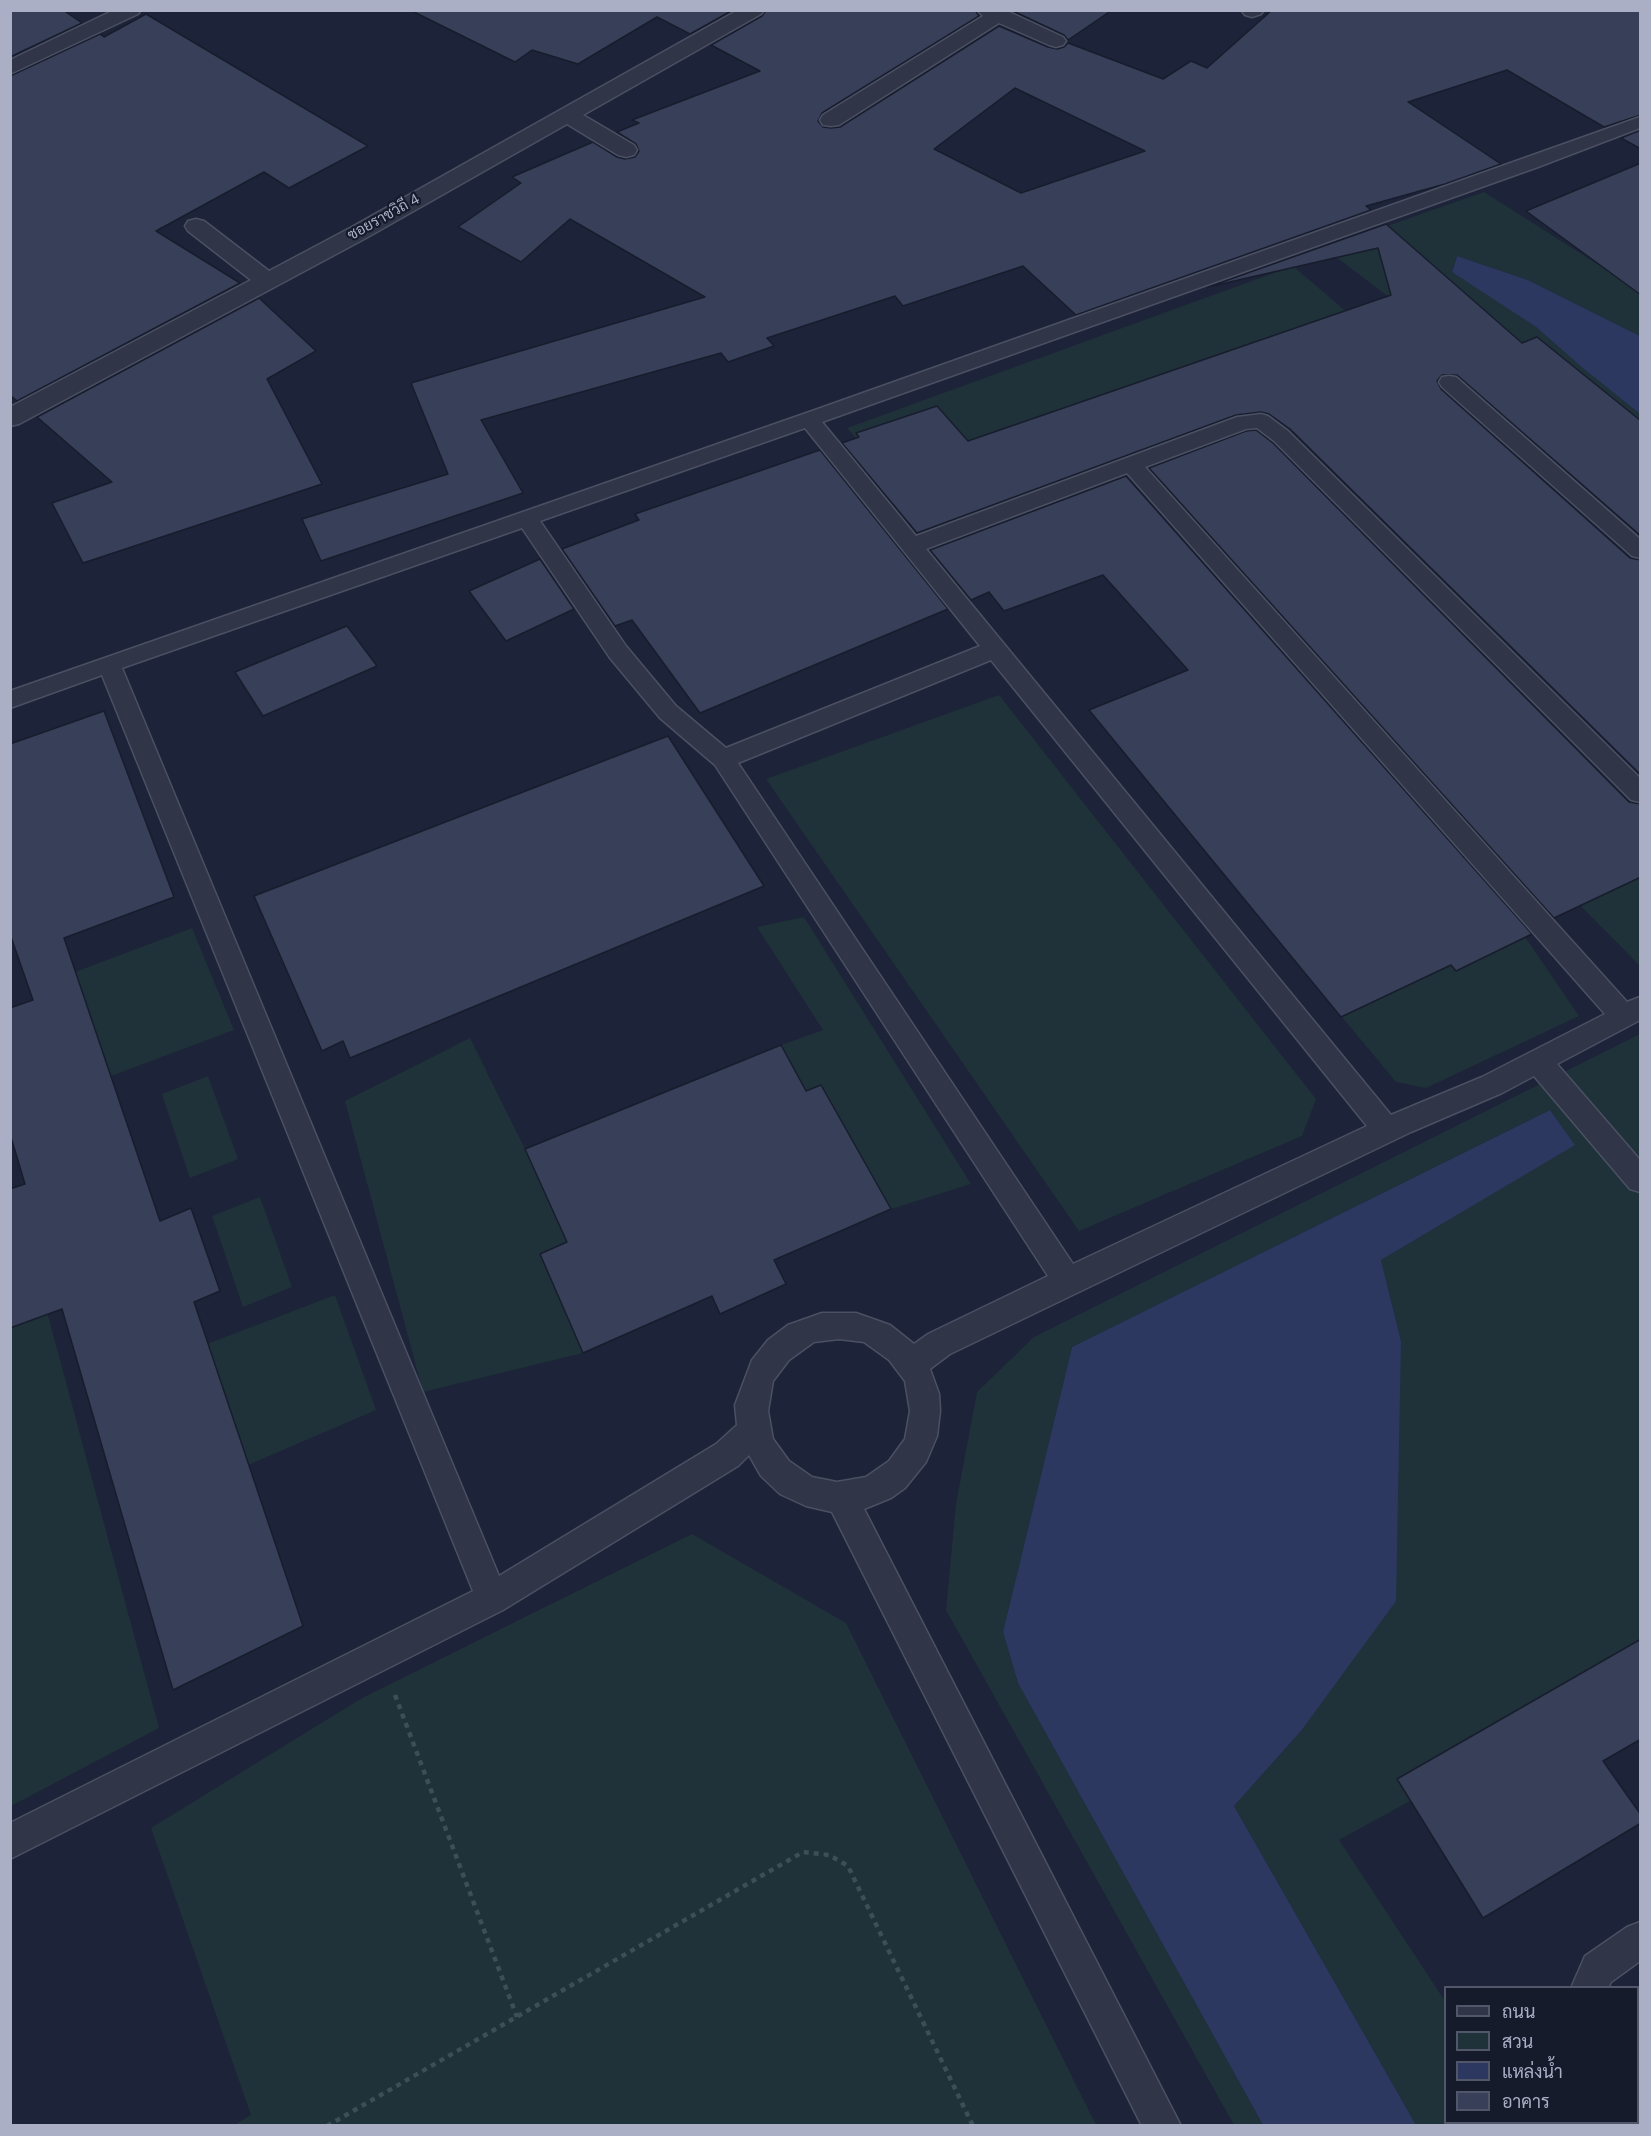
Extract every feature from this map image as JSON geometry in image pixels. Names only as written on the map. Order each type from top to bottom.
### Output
[{"type":"street","points":[[10,68],[131,10]]},
{"type":"street","name":"ซอยราชวิถี 4","points":[[10,418],[358,233],[754,10]]},
{"type":"street","points":[[831,120],[993,13],[1056,41]]},
{"type":"street","points":[[567,115],[626,150]]},
{"type":"street","points":[[196,226],[266,280]]},
{"type":"lane","points":[[10,700],[809,420],[1532,163],[1641,122]]},
{"type":"lane","points":[[1449,382],[1641,551]]},
{"type":"lane","points":[[809,420],[1387,1130]]},
{"type":"lane","points":[[912,546],[1244,422],[1261,421],[1281,436],[1641,793]]},
{"type":"lane","points":[[912,1364],[939,1344],[1068,1281],[1387,1130],[1492,1085],[1632,1013],[1131,464]]},
{"type":"lane","points":[[527,518],[618,652],[668,712],[723,759],[1068,1281]]},
{"type":"lane","points":[[723,759],[996,650]]},
{"type":"lane","points":[[109,664],[492,1599]]},
{"type":"lane","points":[[1538,1061],[1641,1180]]},
{"type":"lane","points":[[843,1326],[869,1331],[893,1345],[912,1364],[924,1387],[928,1413],[924,1438],[911,1461],[892,1480],[867,1492],[840,1496],[811,1492],[784,1479],[764,1458],[753,1431],[750,1405],[757,1379],[771,1356],[792,1339],[816,1329],[843,1326]]},
{"type":"lane","points":[[10,1842],[492,1599],[727,1455],[753,1431]]},
{"type":"lane","points":[[840,1496],[1162,2126]]},
{"type":"lane","points":[[1590,1986],[1599,1969],[1641,1940]]},
{"type":"path","points":[[380,1655],[517,2017]]},
{"type":"path","points":[[327,2126],[803,1852],[829,1855],[848,1866],[973,2126]]},
{"type":"green space","points":[[1484,192],[1640,291],[1640,336],[1528,280],[1457,256],[1452,271],[1536,327],[1640,414],[1640,487],[1324,248]]},
{"type":"green space","points":[[1293,266],[1411,367],[936,530],[847,428]]},
{"type":"green space","points":[[999,695],[1316,1099],[1302,1136],[1079,1231],[766,779]]},
{"type":"green space","points":[[1640,866],[1640,966],[1575,900]]},
{"type":"green space","points":[[804,917],[971,1184],[891,1209],[821,1085],[806,1091],[781,1045],[823,1030],[757,927]]},
{"type":"green space","points":[[192,928],[234,1030],[111,1076],[75,972]]},
{"type":"green space","points":[[1519,928],[1579,1016],[1426,1088],[1396,1082],[1327,999]]},
{"type":"green space","points":[[1640,1034],[1640,1675],[1339,1840],[1444,1999],[1444,2124],[1528,2125],[1416,2125],[1234,1806],[1301,1731],[1401,1341],[1381,1260],[1574,1144],[1550,1110],[1072,1347],[1003,1632],[1018,1683],[1263,2125],[1234,2125],[946,1610],[956,1504],[977,1392],[1034,1337]]},
{"type":"green space","points":[[470,1038],[525,1149],[567,1242],[540,1254],[583,1353],[423,1392],[345,1101]]},
{"type":"green space","points":[[208,1076],[238,1159],[190,1178],[162,1094]]},
{"type":"green space","points":[[260,1197],[292,1287],[243,1307],[212,1216]]},
{"type":"green space","points":[[335,1295],[376,1410],[248,1465],[207,1344]]},
{"type":"green space","points":[[43,1297],[159,1728],[11,1806],[10,1313]]},
{"type":"green space","points":[[692,1534],[846,1623],[1096,2125],[234,2125],[251,2115],[151,1828],[362,1698]]},
{"type":"water","points":[[1457,256],[1528,280],[1640,336],[1640,414],[1536,327],[1452,272]]},
{"type":"water","points":[[1550,1110],[1575,1145],[1381,1260],[1401,1341],[1396,1601],[1301,1731],[1234,1806],[1416,2125],[1263,2125],[1018,1683],[1003,1632],[1072,1347]]},
{"type":"building","points":[[10,10],[63,10],[82,23],[10,57]]},
{"type":"building","points":[[410,10],[733,10],[690,34],[657,17],[578,64],[532,50],[515,62]]},
{"type":"building","points":[[766,10],[975,10],[979,16],[822,113],[818,121],[823,127],[831,128],[840,127],[999,26],[1048,47],[1057,49],[1068,43],[1163,79],[1191,61],[1207,68],[1272,10],[1641,10],[1641,115],[1604,127],[1507,70],[1408,102],[1501,164],[1445,184],[1366,206],[1371,210],[1076,315],[1023,266],[903,306],[895,296],[767,338],[774,346],[728,362],[721,353],[481,420],[523,493],[321,561],[302,519],[448,474],[411,383],[705,297],[570,219],[521,262],[458,227],[521,183],[512,177],[593,142],[617,157],[625,159],[635,157],[639,151],[636,144],[617,132],[639,123],[632,120],[760,71],[711,45],[762,16]],"holes":[[[1015,88],[1145,151],[1021,193],[934,149]]]},
{"type":"building","points":[[1011,10],[1112,10],[1068,40],[1064,35]]},
{"type":"building","points":[[146,14],[368,146],[289,188],[264,172],[156,231],[240,283],[17,401],[10,395],[10,76],[100,34],[104,37]]},
{"type":"building","points":[[1641,130],[1641,149],[1621,138]]},
{"type":"building","points":[[1641,163],[1641,295],[1526,211]]},
{"type":"building","points":[[1386,224],[1522,343],[1537,337],[1641,421],[1641,536],[1457,375],[1442,375],[1437,381],[1441,389],[1630,558],[1641,560],[1641,775],[1290,429],[1269,414],[1261,412],[1236,415],[917,533],[842,443],[859,437],[856,433],[937,406],[968,441],[1391,295],[1378,248],[1208,287]]},
{"type":"building","points":[[259,298],[316,351],[267,379],[322,484],[83,563],[52,503],[112,482],[37,417]]},
{"type":"building","points":[[1256,430],[1273,443],[1629,802],[1641,804],[1641,877],[1554,918],[1149,468],[1246,431]]},
{"type":"building","points":[[820,450],[948,609],[700,713],[632,620],[615,626],[562,549],[639,520],[635,514]]},
{"type":"building","points":[[1126,476],[1532,934],[1456,971],[1451,965],[1341,1017],[1089,710],[1188,670],[1103,575],[1004,611],[989,592],[971,600],[930,550]]},
{"type":"building","points":[[540,559],[574,609],[506,641],[469,591]]},
{"type":"building","points":[[347,626],[377,666],[263,716],[235,672]]},
{"type":"building","points":[[104,711],[174,897],[64,938],[160,1221],[191,1208],[220,1291],[194,1302],[303,1626],[173,1690],[62,1309],[10,1328],[10,1189],[25,1184],[10,1134],[10,1008],[33,1000],[10,934],[10,744]]},
{"type":"building","points":[[668,736],[764,886],[350,1058],[343,1041],[322,1051],[254,896]]},
{"type":"building","points":[[781,1045],[806,1091],[821,1085],[891,1209],[774,1260],[786,1284],[720,1314],[712,1296],[583,1353],[540,1254],[567,1242],[525,1149]]},
{"type":"building","points":[[1641,1639],[1641,1739],[1603,1761],[1641,1815],[1641,1823],[1483,1918],[1397,1779]]}]
